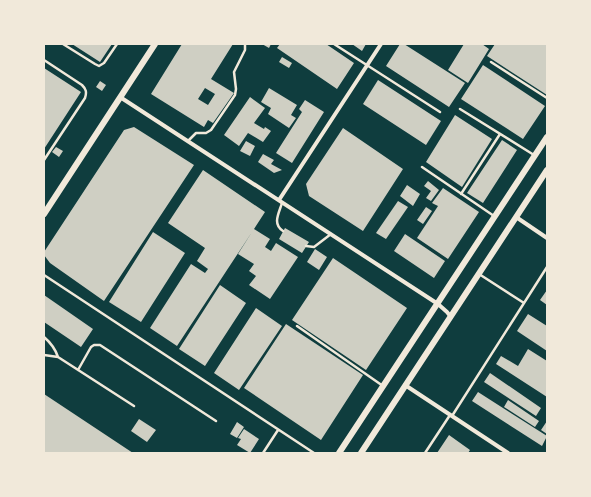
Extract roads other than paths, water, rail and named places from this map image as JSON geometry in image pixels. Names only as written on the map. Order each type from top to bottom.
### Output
[{"type":"street","points":[[44,214],[155,44]]},
{"type":"street","points":[[281,201],[381,44]]},
{"type":"street","points":[[120,97],[438,304],[451,318]]},
{"type":"street","points":[[339,453],[547,137]]},
{"type":"street","points":[[361,453],[547,170]]},
{"type":"street","points":[[516,217],[547,238]]},
{"type":"street","points":[[405,385],[508,453]]},
{"type":"lane","points":[[63,44],[99,66],[104,63],[117,44]]},
{"type":"lane","points":[[188,141],[196,133],[203,133],[211,130],[234,98],[236,89],[234,72],[245,50],[245,44]]},
{"type":"lane","points":[[334,44],[440,112]]},
{"type":"lane","points":[[44,60],[82,85],[85,88],[86,93],[44,160]]},
{"type":"lane","points":[[491,62],[547,98]]},
{"type":"lane","points":[[460,109],[534,156]]},
{"type":"lane","points":[[461,194],[500,134]]},
{"type":"lane","points":[[422,167],[494,217]]},
{"type":"lane","points":[[281,201],[277,221],[279,228],[283,231]]},
{"type":"lane","points":[[306,246],[314,247],[331,234]]},
{"type":"lane","points":[[425,453],[547,267]]},
{"type":"lane","points":[[478,274],[524,303]]},
{"type":"lane","points":[[44,275],[314,453]]},
{"type":"lane","points":[[297,326],[383,386]]},
{"type":"lane","points":[[44,337],[51,342],[58,357]]},
{"type":"lane","points":[[78,370],[91,347],[94,344],[100,345],[216,422]]},
{"type":"lane","points":[[44,355],[58,357],[134,406]]},
{"type":"lane","points":[[263,453],[278,430]]}]
